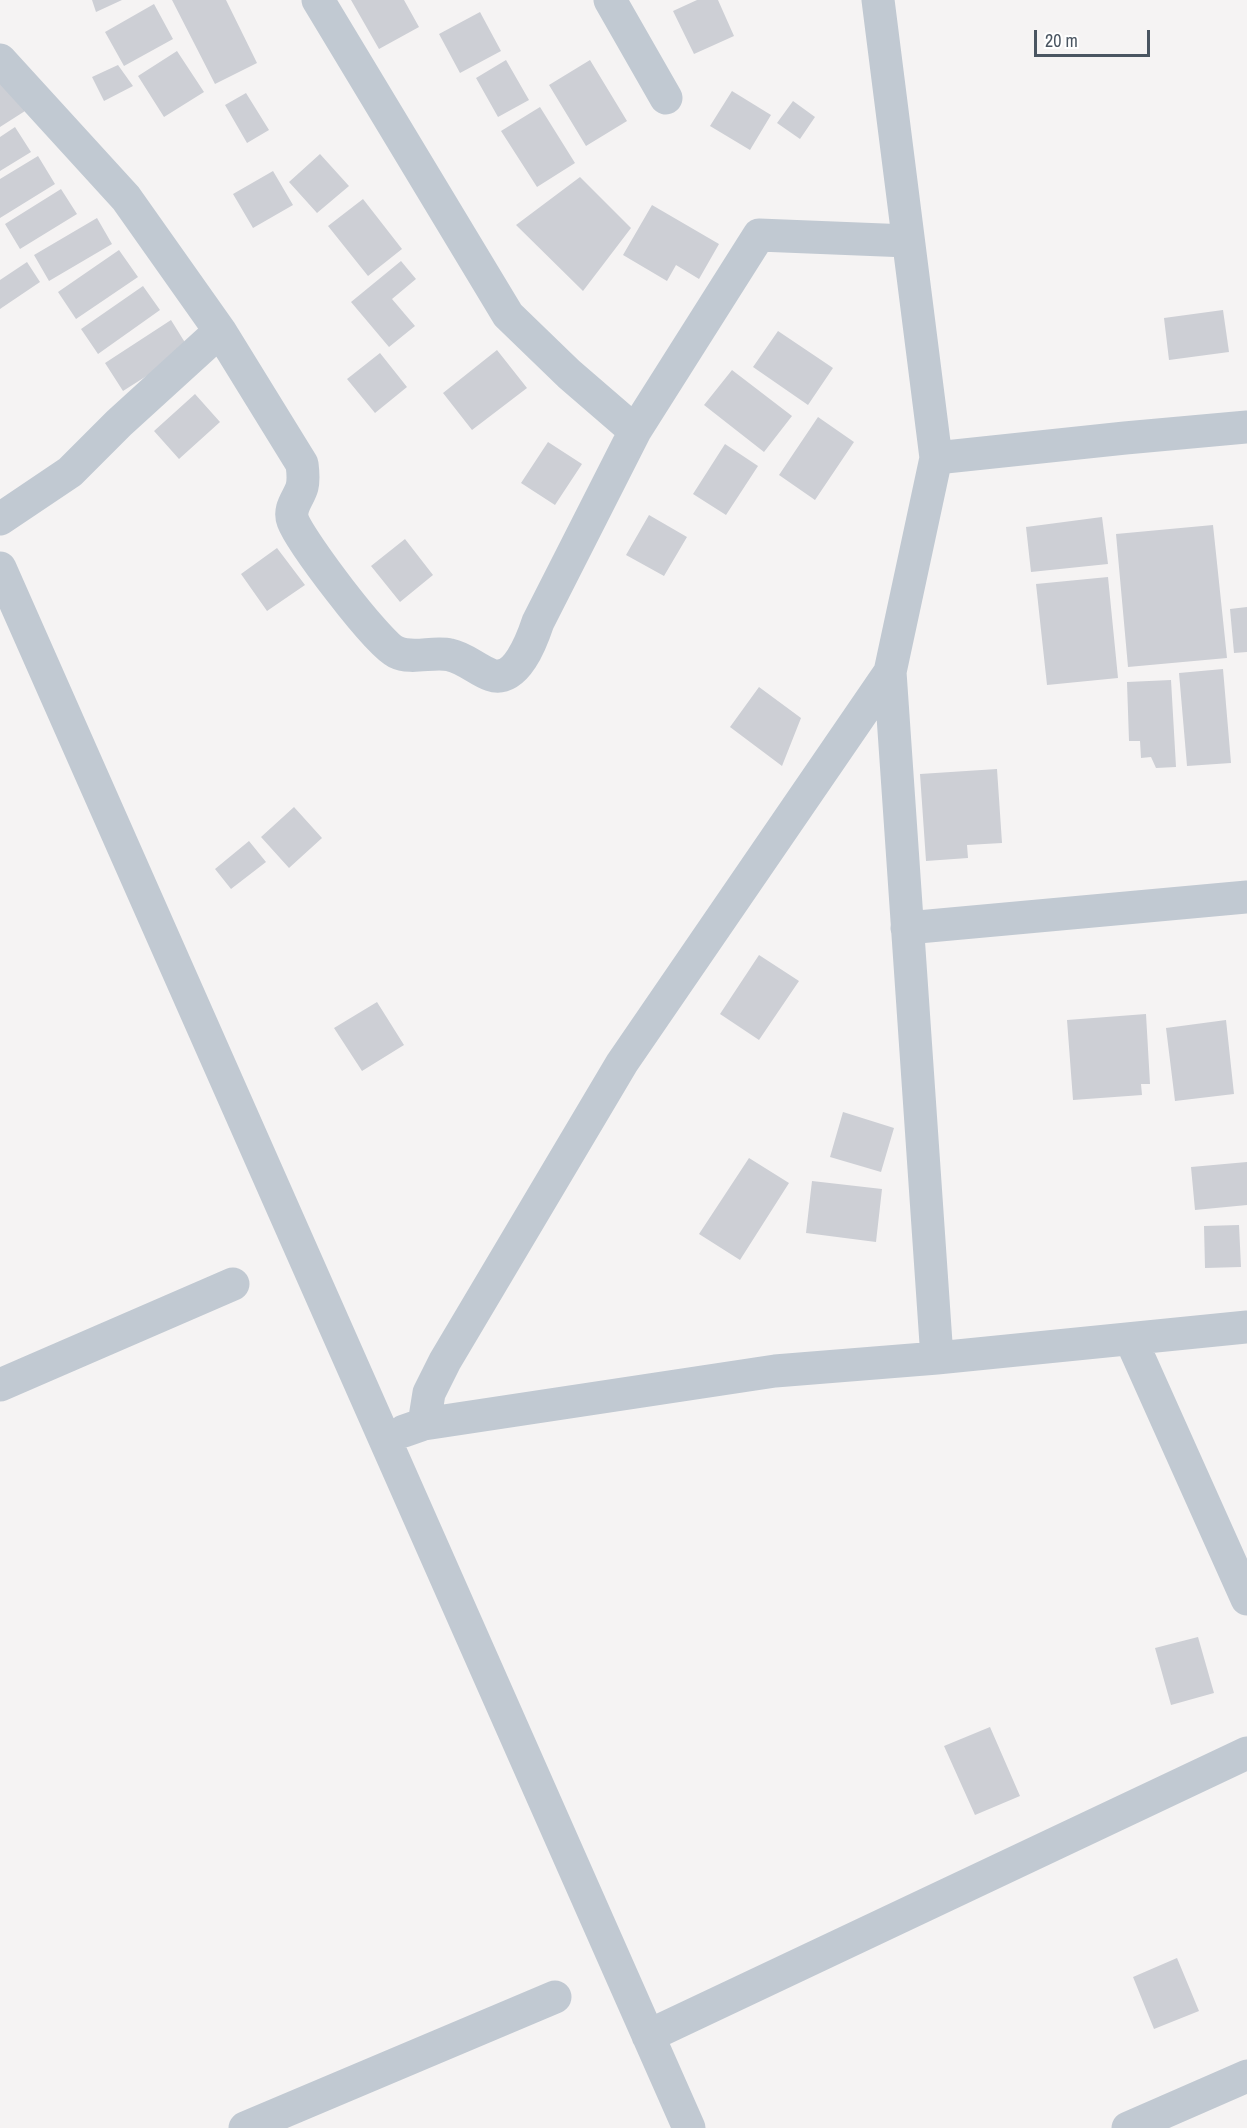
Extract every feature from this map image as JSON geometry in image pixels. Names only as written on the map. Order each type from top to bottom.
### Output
[{"type":"street","points":[[318,0],[508,315],[569,374],[635,432]]},
{"type":"street","points":[[610,0],[666,98]]},
{"type":"street","points":[[878,0],[936,458],[890,672],[937,1358]]},
{"type":"street","points":[[0,60],[126,198],[220,331],[302,464],[301,489],[291,515],[302,538],[338,588],[384,644],[396,652],[407,655],[429,653],[452,655],[492,676],[508,672],[518,664],[635,432],[759,235],[908,242]]},
{"type":"street","points":[[0,519],[70,472],[119,423],[220,331]]},
{"type":"street","points":[[936,458],[1247,428]]},
{"type":"street","points":[[0,568],[689,2128]]},
{"type":"street","points":[[424,1424],[429,1393],[445,1361],[622,1063],[890,672]]},
{"type":"street","points":[[907,927],[1247,897]]},
{"type":"street","points":[[0,1385],[233,1284]]},
{"type":"street","points":[[385,1439],[424,1424],[775,1371],[1131,1340],[1247,1327]]},
{"type":"street","points":[[1131,1340],[1247,1599]]},
{"type":"street","points":[[648,2036],[1247,1753]]},
{"type":"street","points":[[245,2128],[555,1996]]},
{"type":"street","points":[[1128,2128],[1247,2076]]},
{"type":"building","points":[[92,0],[122,0],[96,12]]},
{"type":"building","points":[[172,0],[226,0],[257,63],[215,84]]},
{"type":"building","points":[[351,0],[404,0],[419,27],[379,49]]},
{"type":"building","points":[[697,0],[718,0],[734,36],[694,54],[673,11]]},
{"type":"building","points":[[154,4],[173,39],[124,66],[105,32]]},
{"type":"building","points":[[480,12],[501,51],[460,73],[439,34]]},
{"type":"building","points":[[177,51],[204,92],[164,117],[138,76]]},
{"type":"building","points":[[506,60],[529,100],[498,117],[476,78]]},
{"type":"building","points":[[590,60],[627,121],[586,146],[549,85]]},
{"type":"building","points":[[118,65],[133,86],[104,101],[92,77]]},
{"type":"building","points":[[0,73],[25,111],[0,127]]},
{"type":"building","points":[[732,91],[771,115],[750,150],[710,126]]},
{"type":"building","points":[[246,93],[269,130],[247,143],[225,105]]},
{"type":"building","points":[[793,101],[815,117],[800,139],[777,123]]},
{"type":"building","points":[[540,107],[575,163],[537,187],[501,131]]},
{"type":"building","points":[[15,127],[31,152],[0,171],[0,137]]},
{"type":"building","points":[[320,154],[349,186],[317,213],[289,182]]},
{"type":"building","points":[[38,156],[55,184],[0,218],[0,179]]},
{"type":"building","points":[[273,171],[293,205],[253,228],[233,194]]},
{"type":"building","points":[[580,177],[631,228],[583,291],[516,225]]},
{"type":"building","points":[[61,189],[77,214],[20,249],[5,224]]},
{"type":"building","points":[[363,199],[402,249],[368,276],[328,226]]},
{"type":"building","points":[[652,205],[719,244],[699,279],[676,265],[667,281],[623,255]]},
{"type":"building","points":[[97,218],[112,244],[49,281],[34,255]]},
{"type":"building","points":[[119,250],[138,277],[76,319],[58,292]]},
{"type":"building","points":[[401,261],[416,279],[392,299],[415,326],[389,347],[351,302]]},
{"type":"building","points":[[27,262],[40,282],[0,309],[0,280]]},
{"type":"building","points":[[143,286],[160,310],[98,354],[81,329]]},
{"type":"building","points":[[1223,310],[1229,352],[1169,360],[1164,318]]},
{"type":"building","points":[[171,320],[189,349],[123,391],[105,363]]},
{"type":"building","points":[[778,331],[833,368],[808,405],[753,367]]},
{"type":"building","points":[[497,350],[527,388],[472,430],[443,393]]},
{"type":"building","points":[[380,353],[407,387],[375,413],[347,379]]},
{"type":"building","points":[[732,370],[792,416],[764,452],[704,405]]},
{"type":"building","points":[[195,394],[220,422],[179,459],[154,431]]},
{"type":"building","points":[[818,417],[854,442],[815,500],[779,475]]},
{"type":"building","points":[[548,442],[582,464],[555,505],[521,483]]},
{"type":"building","points":[[725,444],[758,466],[726,515],[693,494]]},
{"type":"building","points":[[649,515],[687,537],[664,576],[626,555]]},
{"type":"building","points":[[1102,517],[1108,564],[1031,572],[1026,527]]},
{"type":"building","points":[[1213,525],[1227,658],[1128,667],[1116,534]]},
{"type":"building","points":[[405,539],[433,575],[400,602],[371,566]]},
{"type":"building","points":[[277,548],[305,585],[267,611],[241,574]]},
{"type":"building","points":[[1108,577],[1118,678],[1047,685],[1036,584]]},
{"type":"building","points":[[1247,607],[1247,652],[1234,653],[1230,609]]},
{"type":"building","points":[[1223,669],[1231,763],[1187,766],[1179,673]]},
{"type":"building","points":[[1171,680],[1176,767],[1156,768],[1151,757],[1141,758],[1140,741],[1129,741],[1127,682]]},
{"type":"building","points":[[759,687],[801,718],[782,766],[730,727]]},
{"type":"building","points":[[997,769],[1002,843],[967,845],[968,858],[926,861],[920,774]]},
{"type":"building","points":[[294,807],[322,838],[289,868],[261,837]]},
{"type":"building","points":[[249,841],[266,862],[231,889],[215,869]]},
{"type":"building","points":[[759,955],[799,981],[759,1040],[720,1014]]},
{"type":"building","points":[[377,1002],[404,1045],[362,1071],[334,1028]]},
{"type":"building","points":[[1146,1014],[1150,1084],[1141,1084],[1142,1095],[1073,1100],[1067,1020]]},
{"type":"building","points":[[1226,1020],[1234,1094],[1175,1101],[1166,1028]]},
{"type":"building","points":[[843,1112],[894,1128],[881,1172],[830,1157]]},
{"type":"building","points":[[749,1158],[789,1183],[740,1260],[699,1234]]},
{"type":"building","points":[[1247,1162],[1247,1205],[1195,1210],[1191,1167]]},
{"type":"building","points":[[812,1181],[882,1189],[876,1242],[806,1233]]},
{"type":"building","points":[[1239,1225],[1241,1267],[1205,1268],[1204,1226]]},
{"type":"building","points":[[1198,1637],[1214,1693],[1171,1705],[1155,1648]]},
{"type":"building","points":[[990,1727],[1020,1796],[975,1815],[944,1746]]},
{"type":"building","points":[[1177,1958],[1199,2011],[1154,2029],[1133,1977]]}]
